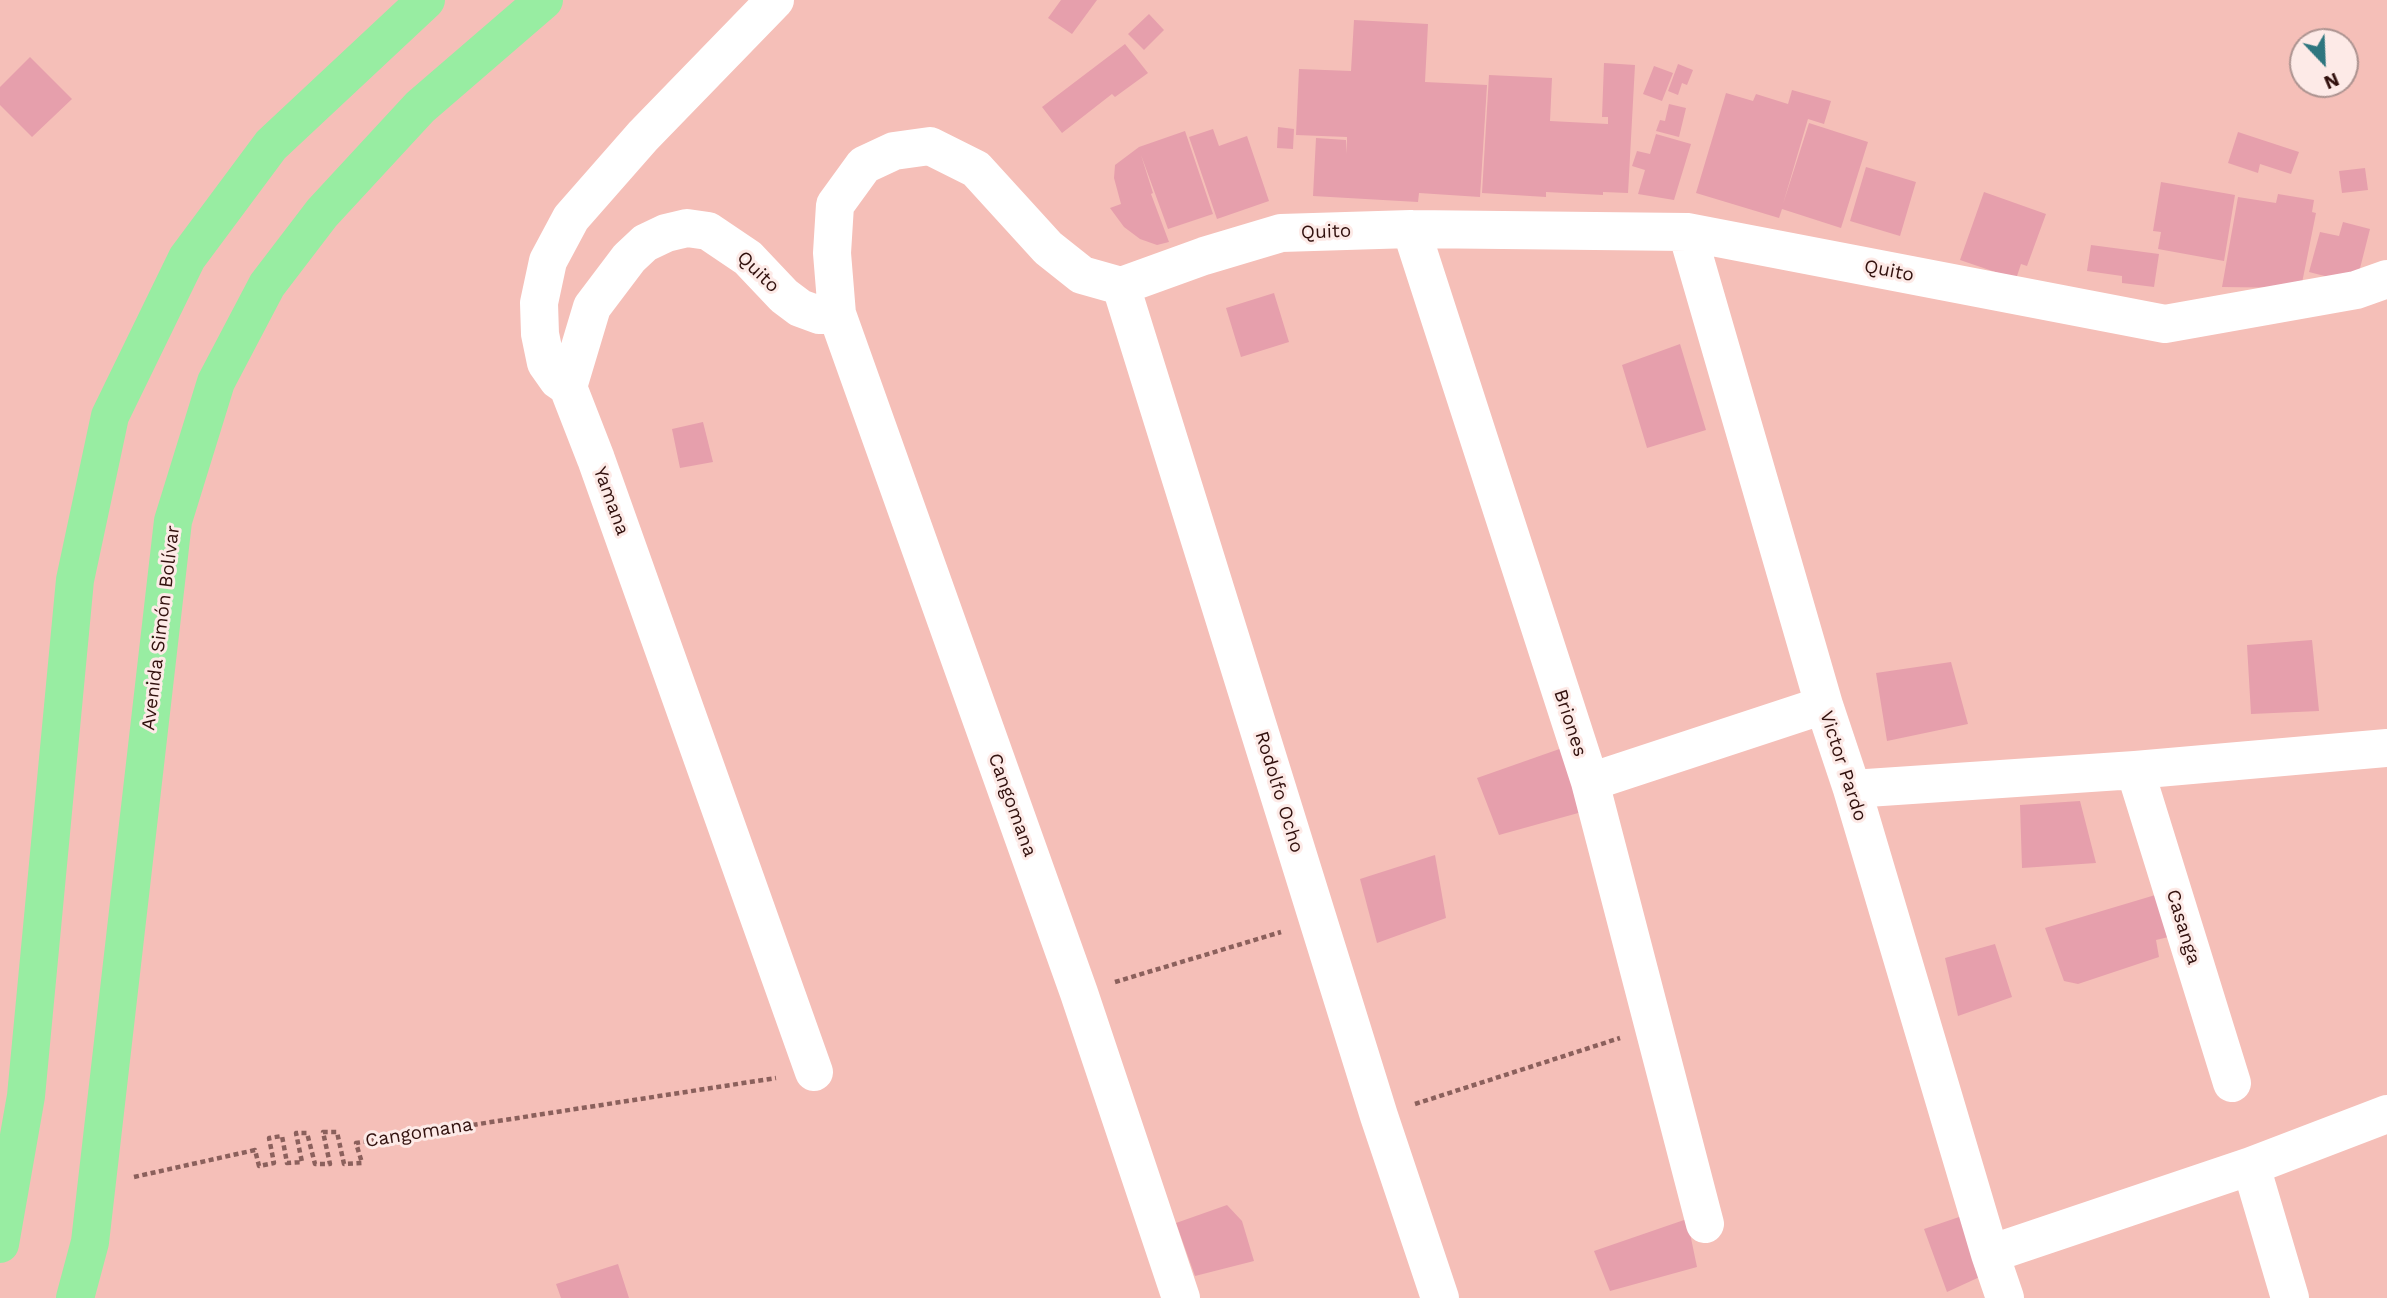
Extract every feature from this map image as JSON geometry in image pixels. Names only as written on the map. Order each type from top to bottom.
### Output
[{"type":"highway","points":[[0,1244],[26,1097],[75,580],[110,416],[187,257],[271,145],[426,0]]},
{"type":"highway","name":"Avenida Simón Bolívar","points":[[75,1298],[90,1242],[173,521],[216,382],[267,285],[322,213],[420,107],[544,0]]},
{"type":"street","name":"Yamana","points":[[775,0],[643,136],[571,218],[548,261],[539,303],[540,334],[546,363],[558,380],[568,387],[601,472],[814,1072]]},
{"type":"street","points":[[837,314],[832,253],[835,205],[864,165],[894,150],[930,146],[976,169],[1048,248],[1082,275],[1121,286]]},
{"type":"street","name":"Quito","points":[[568,387],[593,307],[629,258],[645,243],[666,233],[687,228],[708,231],[748,258],[783,296],[800,307],[819,315],[837,314]]},
{"type":"street","name":"Quito","points":[[1121,286],[1204,256],[1281,233],[1411,229],[1687,232],[2165,324],[2356,290],[2387,279]]},
{"type":"street","name":"Briones","points":[[1411,229],[1590,782],[1705,1224]]},
{"type":"street","name":"Victor Pardo","points":[[1687,232],[1824,705],[1852,789],[2005,1298]]},
{"type":"street","name":"Rodolfo Ocho","points":[[1121,286],[1379,1115],[1440,1298]]},
{"type":"street","name":"Cangomana","points":[[837,314],[1079,993],[1181,1298]]},
{"type":"street","points":[[1590,782],[1824,705]]},
{"type":"street","points":[[1852,789],[2135,770],[2387,748]]},
{"type":"street","name":"Casanga","points":[[2135,770],[2232,1083]]},
{"type":"street","points":[[1990,1254],[2251,1166],[2387,1114]]},
{"type":"street","points":[[2251,1166],[2290,1298]]},
{"type":"path","points":[[1079,993],[1319,920]]},
{"type":"path","points":[[1379,1115],[1654,1027]]},
{"type":"path","name":"Cangomana","points":[[241,1154],[255,1150],[259,1166],[274,1163],[269,1139],[282,1136],[287,1163],[302,1162],[296,1133],[307,1133],[315,1164],[330,1164],[323,1132],[337,1132],[344,1164],[362,1163],[356,1143],[814,1072]]},
{"type":"building","points":[[1061,0],[1097,0],[1072,34],[1048,18]]},
{"type":"building","points":[[1149,14],[1164,30],[1144,50],[1128,34]]},
{"type":"building","points":[[1354,20],[1428,24],[1425,82],[1487,85],[1480,197],[1419,193],[1418,202],[1313,196],[1316,138],[1346,140],[1347,154],[1347,137],[1296,135],[1299,69],[1351,71]]},
{"type":"building","points":[[1125,44],[1148,73],[1115,97],[1112,94],[1062,133],[1042,107]]},
{"type":"building","points":[[30,57],[72,99],[32,137],[0,105],[0,87]]},
{"type":"building","points":[[1604,63],[1635,65],[1628,193],[1603,192],[1603,195],[1546,192],[1546,197],[1482,193],[1489,75],[1552,78],[1550,121],[1608,124],[1608,117],[1602,117]]},
{"type":"building","points":[[1678,64],[1693,70],[1687,85],[1682,83],[1678,95],[1668,91]]},
{"type":"building","points":[[1654,66],[1673,73],[1662,101],[1643,94]]},
{"type":"building","points":[[1792,90],[1831,101],[1824,124],[1808,119],[1783,204],[1809,123],[1868,142],[1841,228],[1782,209],[1779,218],[1696,193],[1726,93],[1753,101],[1756,94],[1788,104]]},
{"type":"building","points":[[1669,104],[1686,108],[1679,137],[1656,131],[1660,120],[1665,121]]},
{"type":"building","points":[[1278,127],[1294,129],[1293,149],[1277,148]]},
{"type":"building","points":[[1213,129],[1219,146],[1247,136],[1269,201],[1217,219],[1189,137]]},
{"type":"building","points":[[1185,131],[1213,214],[1168,229],[1141,155],[1153,193],[1151,194],[1169,242],[1157,245],[1140,239],[1124,227],[1110,208],[1121,204],[1114,178],[1115,165],[1139,147]]},
{"type":"building","points":[[2238,132],[2299,152],[2291,174],[2260,164],[2258,173],[2228,163]]},
{"type":"building","points":[[1656,134],[1691,144],[1674,200],[1638,194],[1645,170],[1632,166],[1637,151],[1650,154]]},
{"type":"building","points":[[1866,167],[1916,182],[1900,236],[1850,221]]},
{"type":"building","points":[[2365,168],[2368,190],[2342,193],[2339,171]]},
{"type":"building","points":[[2161,182],[2235,195],[2224,261],[2158,249],[2161,232],[2153,231]]},
{"type":"building","points":[[1984,192],[2046,214],[2027,266],[2021,264],[2016,279],[1960,260]]},
{"type":"building","points":[[2278,194],[2314,200],[2312,212],[2316,213],[2301,288],[2222,287],[2238,197],[2276,203]]},
{"type":"building","points":[[2343,222],[2370,229],[2356,284],[2309,272],[2320,232],[2339,236]]},
{"type":"building","points":[[2091,245],[2159,254],[2154,287],[2122,283],[2122,276],[2087,271]]},
{"type":"building","points":[[1274,293],[1289,342],[1241,357],[1226,308]]},
{"type":"building","points":[[1680,344],[1706,430],[1647,448],[1622,365]]},
{"type":"building","points":[[703,422],[713,462],[680,468],[672,429]]},
{"type":"building","points":[[2312,640],[2319,711],[2251,714],[2247,645]]},
{"type":"building","points":[[1951,662],[1968,724],[1887,741],[1876,673]]},
{"type":"building","points":[[1568,746],[1589,810],[1499,835],[1477,778]]},
{"type":"building","points":[[2080,801],[2096,863],[2022,868],[2020,805]]},
{"type":"building","points":[[1435,855],[1446,918],[1377,943],[1360,879]]},
{"type":"building","points":[[2172,890],[2185,933],[2156,940],[2159,957],[2078,984],[2064,981],[2045,928]]},
{"type":"building","points":[[1995,944],[2012,997],[1958,1016],[1945,958]]},
{"type":"building","points":[[1227,1205],[1242,1221],[1254,1261],[1195,1276],[1176,1223]]},
{"type":"building","points":[[1962,1216],[1984,1275],[1947,1292],[1924,1229]]},
{"type":"building","points":[[1687,1219],[1697,1267],[1610,1291],[1594,1251]]},
{"type":"building","points":[[618,1264],[629,1298],[561,1298],[556,1284]]}]
